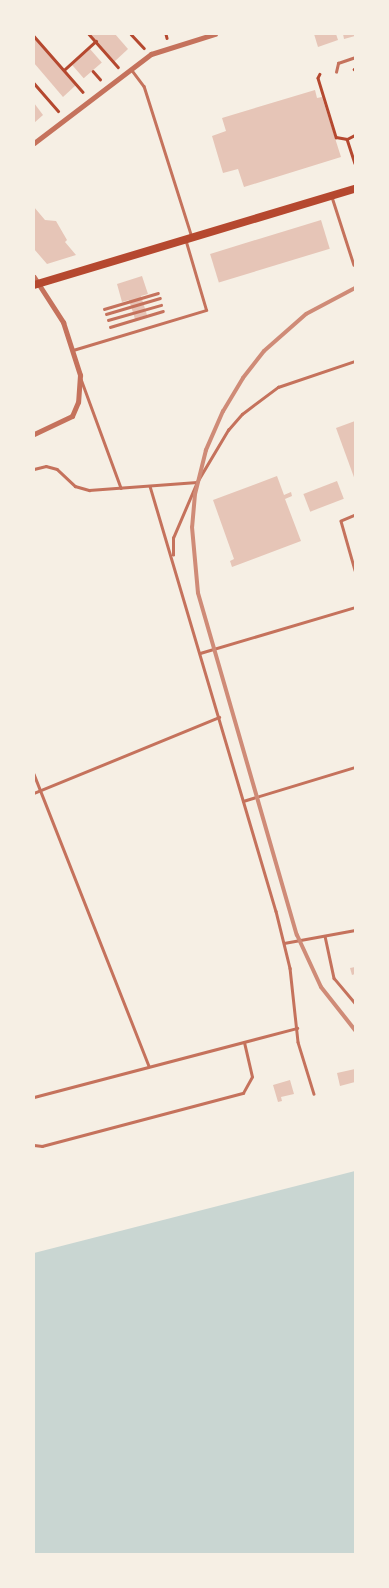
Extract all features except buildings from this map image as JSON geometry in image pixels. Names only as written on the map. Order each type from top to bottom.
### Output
[{"type":"main road","points":[[36,282],[189,240],[355,189]]},
{"type":"street","points":[[34,143],[151,54],[215,34]]},
{"type":"street","points":[[34,434],[57,425],[76,409],[80,375],[63,322],[36,282]]},
{"type":"lane","points":[[336,72],[338,63],[355,58]]},
{"type":"lane","points":[[73,350],[206,310],[189,240],[144,86],[131,69]]},
{"type":"lane","points":[[332,196],[354,265]]},
{"type":"lane","points":[[104,309],[158,293]]},
{"type":"lane","points":[[106,314],[160,298]]},
{"type":"lane","points":[[108,320],[161,304]]},
{"type":"lane","points":[[110,326],[163,311]]},
{"type":"lane","points":[[174,562],[173,538],[198,482],[228,430],[259,400],[300,378],[355,361]]},
{"type":"lane","points":[[80,375],[120,488]]},
{"type":"lane","points":[[34,469],[46,466],[57,469],[79,488],[120,488],[198,482]]},
{"type":"lane","points":[[150,486],[174,562],[284,943],[297,1028],[314,1094]]},
{"type":"lane","points":[[355,515],[341,521],[355,570]]},
{"type":"lane","points":[[200,654],[355,606]]},
{"type":"lane","points":[[34,793],[219,717]]},
{"type":"lane","points":[[243,801],[355,767]]},
{"type":"lane","points":[[34,774],[149,1066]]},
{"type":"lane","points":[[284,943],[355,930]]},
{"type":"lane","points":[[325,936],[334,978],[355,1003]]},
{"type":"lane","points":[[34,1097],[297,1028]]},
{"type":"lane","points":[[34,1144],[42,1146],[232,1098],[243,1093],[252,1077],[244,1043]]},
{"type":"path","points":[[89,34],[118,67]]},
{"type":"path","points":[[131,34],[144,48]]},
{"type":"path","points":[[34,36],[83,92]]},
{"type":"path","points":[[64,70],[96,41]]},
{"type":"path","points":[[93,71],[100,79]]},
{"type":"path","points":[[320,74],[318,78],[336,137],[347,139],[355,135]]},
{"type":"path","points":[[34,83],[58,111]]},
{"type":"path","points":[[347,139],[355,163]]},
{"type":"shaded area","points":[[355,1171],[355,1554],[34,1554],[34,1253]]},
{"type":"railway","points":[[355,288],[306,314],[264,351],[243,378],[223,411],[206,450],[195,494],[192,527],[198,593],[297,935],[321,987],[355,1030]]}]
